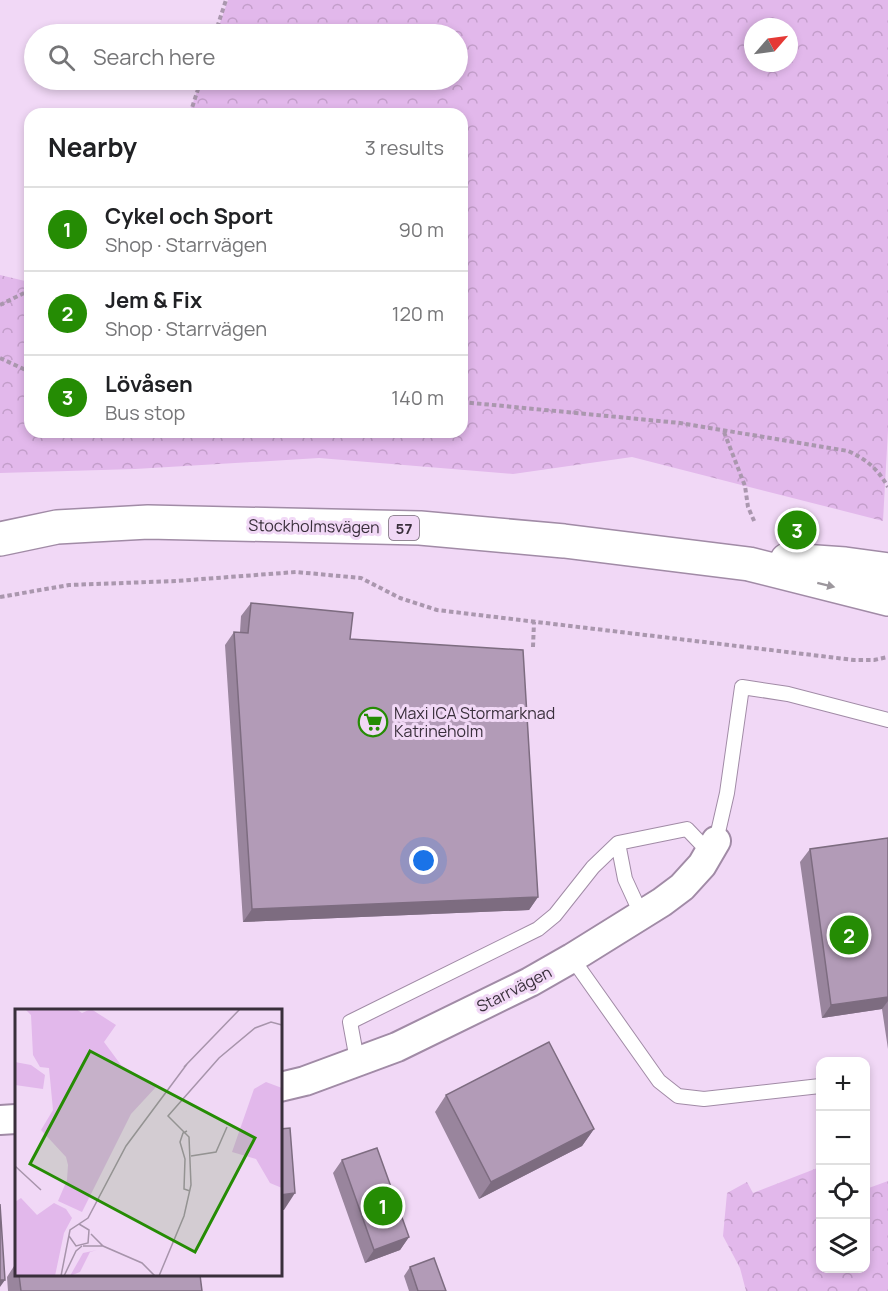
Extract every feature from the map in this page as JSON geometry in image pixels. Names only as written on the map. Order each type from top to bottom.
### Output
[{"type":"main road","name":"Stockholmsvägen","points":[[0,522],[57,527],[148,522],[420,528],[564,541],[749,564],[888,599]]},
{"type":"main road","name":"Stockholmsvägen","points":[[0,539],[57,527]]},
{"type":"main road","name":"Stockholmsvägen","points":[[749,564],[795,559],[888,570]]},
{"type":"street","name":"Starrvägen","points":[[282,1087],[397,1047],[530,982],[642,916],[682,886],[702,865],[713,847]]},
{"type":"street","points":[[0,1120],[15,1119]]},
{"type":"lane","points":[[357,1060],[350,1022],[538,929],[555,915],[593,867],[618,843],[687,829],[713,847],[727,793],[742,687],[788,694],[888,720]]},
{"type":"lane","points":[[618,843],[625,879],[642,916]]},
{"type":"lane","points":[[572,958],[659,1082],[678,1096],[704,1099],[816,1086]]},
{"type":"path","points":[[218,24],[226,0]]},
{"type":"path","points":[[192,108],[198,90]]},
{"type":"path","points":[[0,305],[24,293]]},
{"type":"path","points":[[0,358],[24,369]]},
{"type":"path","points":[[468,403],[680,423],[848,450],[867,460],[883,477],[888,487]]},
{"type":"path","points":[[723,431],[745,486],[748,507],[755,523]]},
{"type":"path","points":[[0,597],[69,585],[176,581],[296,572],[362,578],[400,598],[437,610],[854,660],[888,657]]},
{"type":"path","points":[[532,647],[534,622]]},
{"type":"green space","points":[[228,0],[888,0],[888,430],[883,521],[632,457],[513,474],[319,458],[135,469],[0,473],[0,275],[24,281],[24,438],[468,438],[468,108],[191,108],[197,90],[468,90],[468,24],[220,24]]},
{"type":"green space","points":[[816,1169],[816,1273],[870,1273],[870,1188],[888,1181],[888,1291],[746,1291],[740,1268],[723,1236],[727,1193],[747,1182],[753,1193]]},
{"type":"building","name":"Maxi ICA Stormarknad Katrineholm","points":[[251,603],[353,613],[350,639],[523,650],[538,897],[252,909],[234,632],[248,633]]},
{"type":"building","points":[[888,838],[888,997],[831,1005],[810,849]]},
{"type":"building","points":[[549,1042],[594,1129],[491,1182],[446,1095]]},
{"type":"building","points":[[290,1128],[295,1193],[282,1195],[282,1129]]},
{"type":"building","points":[[377,1148],[409,1237],[374,1250],[342,1160]]},
{"type":"building","points":[[0,1204],[5,1280],[0,1280]]},
{"type":"building","points":[[434,1258],[446,1291],[418,1291],[410,1267]]},
{"type":"building","points":[[19,1276],[200,1276],[202,1291],[21,1291]]},
{"type":"place","name":"Lövåsen","points":[[797,530]]},
{"type":"place","name":"Maxi ICA Stormarknad Katrineholm","points":[[373,722]]},
{"type":"place","name":"Jem & Fix","points":[[849,935]]},
{"type":"place","name":"Cykel och Sport","points":[[383,1206]]}]
